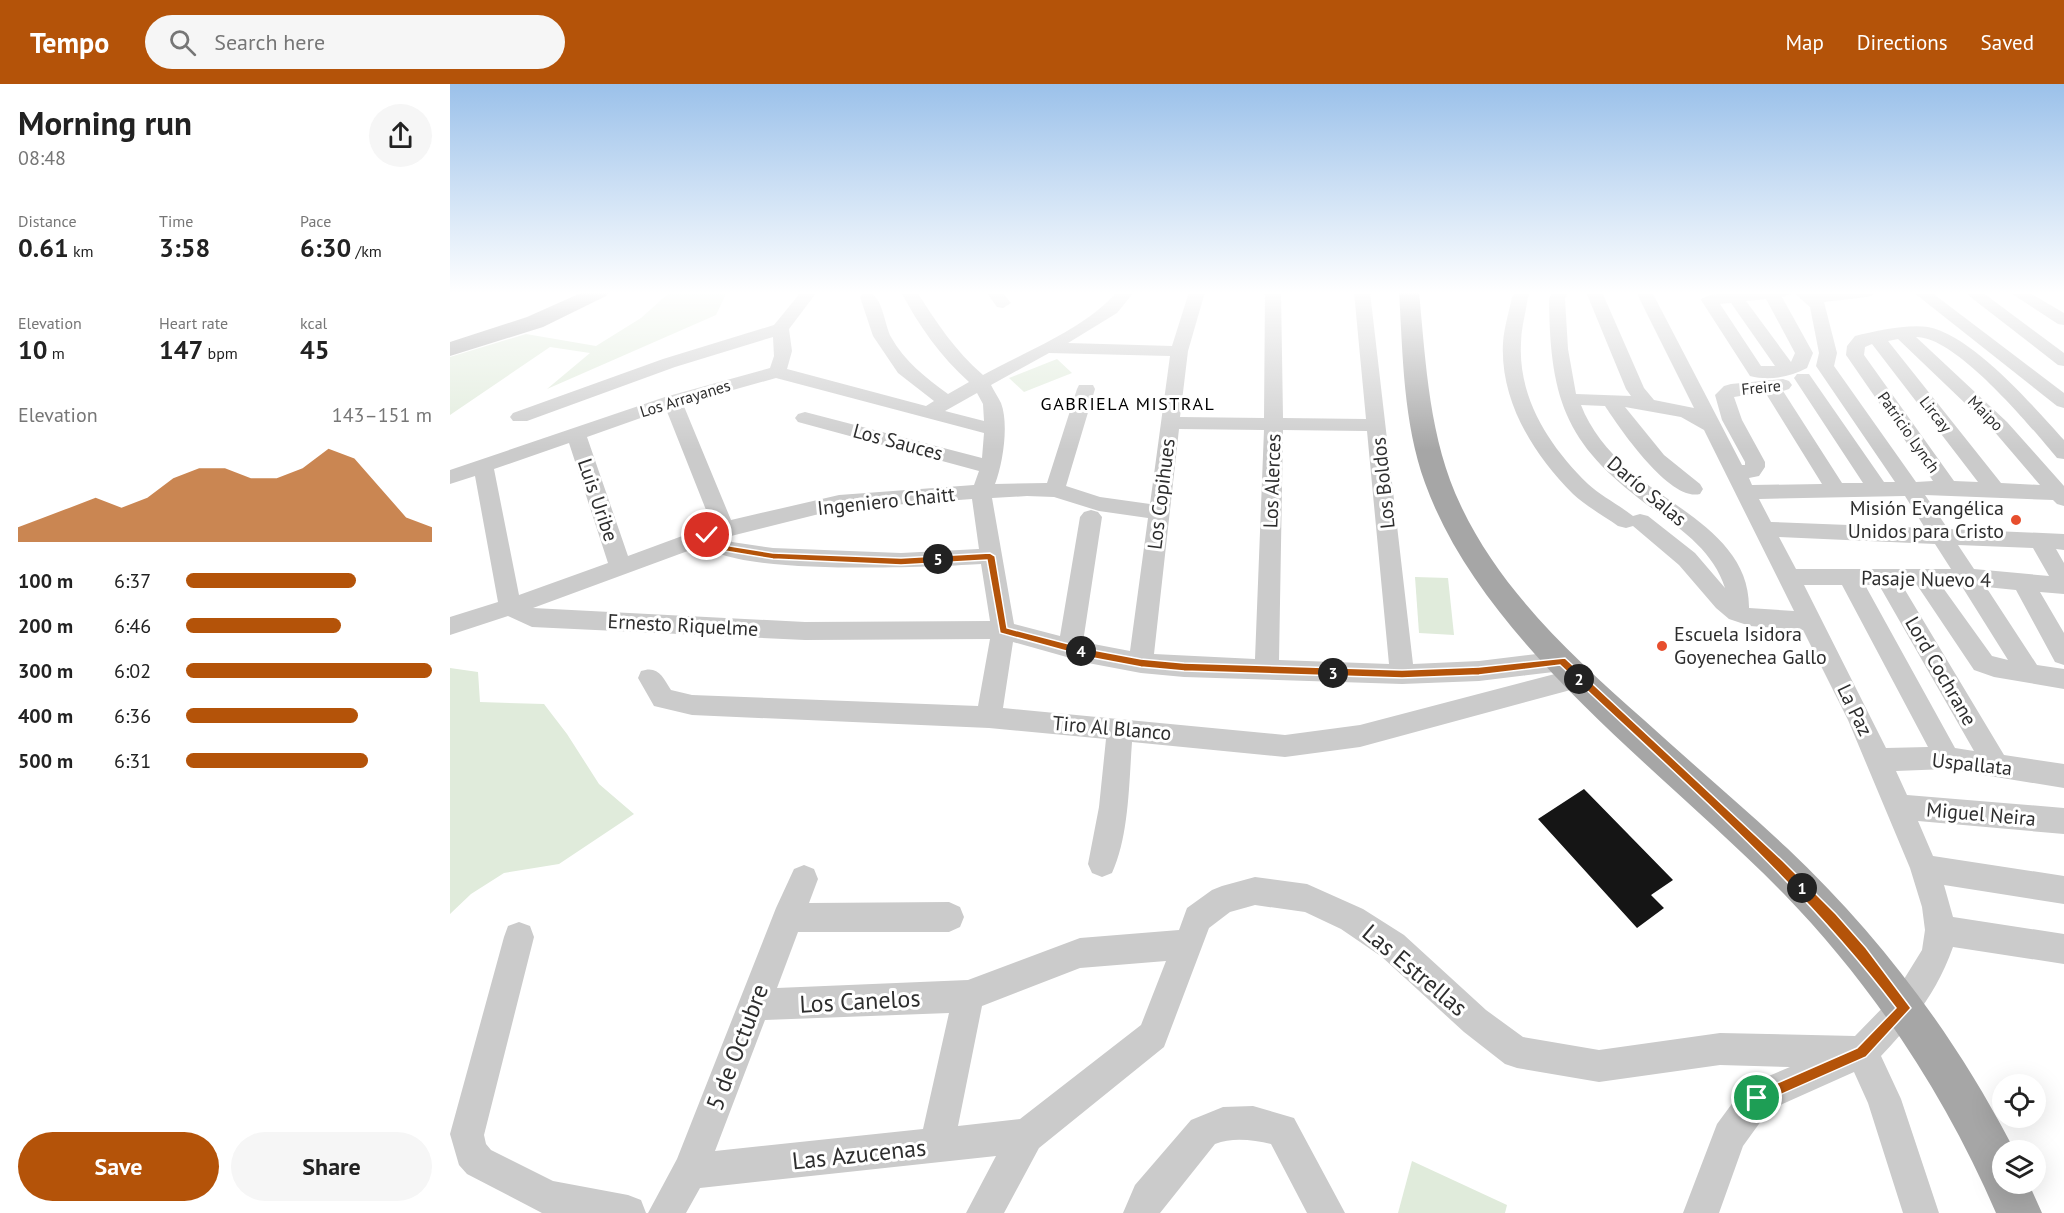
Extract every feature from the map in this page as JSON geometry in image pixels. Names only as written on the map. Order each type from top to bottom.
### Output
[{"type":"main road","points":[[1414,345],[1422,422],[1440,490],[1467,542],[1501,593],[1570,670],[1779,865],[1862,952],[1935,1052],[1992,1156]]},
{"type":"main road","points":[[2011,1194],[2019,1213]]},
{"type":"street","points":[[520,417],[669,363],[729,345]]},
{"type":"street","points":[[783,345],[783,363],[776,372],[994,430]]},
{"type":"street","points":[[888,345],[904,369],[945,401]]},
{"type":"street","points":[[943,345],[955,360],[981,383],[992,404],[994,430],[991,466],[981,492],[1003,630],[989,717]]},
{"type":"street","points":[[927,413],[945,401],[1054,345]]},
{"type":"street","name":"Los Copihues","points":[[1141,663],[1181,345]]},
{"type":"street","name":"Los Alerces","points":[[1267,670],[1274,424],[1273,345]]},
{"type":"street","name":"Los Boldos","points":[[1368,345],[1402,674]]},
{"type":"street","name":"Darío Salas","points":[[1512,345],[1515,386],[1533,429],[1548,452],[1582,490],[1633,521],[1687,559],[1724,602],[1737,613]]},
{"type":"street","name":"Darío Salas","points":[[1558,345],[1559,366],[1568,399],[1582,426],[1620,473],[1695,531],[1724,561],[1737,587],[1737,613]]},
{"type":"street","points":[[1616,345],[1635,389],[1649,407]]},
{"type":"street","name":"La Paz","points":[[1671,345],[1879,760],[1924,868],[1937,907],[1940,930],[1933,960],[1904,1008],[1862,1052]]},
{"type":"street","points":[[1740,345],[1836,490]]},
{"type":"street","points":[[1773,345],[1878,489]]},
{"type":"street","points":[[1796,374],[1804,353],[1801,345]]},
{"type":"street","points":[[1826,345],[1828,353],[1825,366],[1943,537],[2029,672]]},
{"type":"street","name":"Patricio Lynch","points":[[1857,345],[1855,355],[1948,488]]},
{"type":"street","name":"Lircay","points":[[1882,345],[1995,490]]},
{"type":"street","name":"Maipo","points":[[1913,345],[2000,426],[2061,496]]},
{"type":"street","points":[[1950,345],[2017,399],[2064,453]]},
{"type":"street","points":[[1991,345],[2063,399]]},
{"type":"street","points":[[2043,345],[2064,360]]},
{"type":"street","points":[[1048,348],[1179,351]]},
{"type":"street","name":"Freire","points":[[1741,482],[1755,467],[1755,462],[1732,420],[1724,395],[1763,378],[1788,384],[1796,374],[1825,366]]},
{"type":"street","name":"Los Arrayanes","points":[[450,477],[672,401],[776,372]]},
{"type":"street","points":[[1055,490],[1086,389]]},
{"type":"street","points":[[1568,399],[1632,402],[1649,407],[1686,412],[1712,426]]},
{"type":"street","points":[[1610,400],[1646,450],[1662,467],[1694,489]]},
{"type":"street","points":[[672,401],[715,532],[715,543],[728,549],[773,556],[901,561],[990,556]]},
{"type":"street","name":"Los Sauces","points":[[805,418],[991,466]]},
{"type":"street","points":[[1170,423],[1377,425]]},
{"type":"street","name":"Luis Uribe","points":[[576,434],[620,566]]},
{"type":"street","points":[[483,466],[510,607]]},
{"type":"street","points":[[1741,482],[1836,490],[1948,488],[2061,496]]},
{"type":"street","name":"Ingeniero Chaitt","points":[[450,626],[510,607],[715,532],[839,502],[907,495],[1027,489],[1055,490],[1099,504],[1159,512]]},
{"type":"street","points":[[1070,648],[1091,517]]},
{"type":"street","points":[[1764,529],[2064,542]]},
{"type":"street","points":[[2040,541],[2064,582]]},
{"type":"street","name":"Pasaje Nuevo 4","points":[[1788,577],[1968,577],[2064,586]]},
{"type":"street","points":[[1849,577],[1947,758]]},
{"type":"street","name":"Lord Cochrane","points":[[1886,577],[1996,765]]},
{"type":"street","points":[[1923,577],[1983,663],[2064,679]]},
{"type":"street","points":[[2023,582],[2064,656]]},
{"type":"street","name":"Ernesto Riquelme","points":[[510,607],[532,618],[804,631],[1003,630],[1070,648],[1141,663],[1402,674],[1570,670]]},
{"type":"street","points":[[1737,613],[1750,617],[1810,621]]},
{"type":"street","name":"Tiro Al Blanco","points":[[650,678],[663,699],[692,705],[989,717],[1120,728],[1285,746],[1360,736],[1570,670]]},
{"type":"street","points":[[1102,864],[1113,807],[1120,728]]},
{"type":"street","name":"Uspallata","points":[[1879,760],[1947,758],[2064,776]]},
{"type":"street","name":"Miguel Neira","points":[[1899,807],[2064,821]]},
{"type":"street","points":[[1924,868],[2064,890]]},
{"type":"street","name":"5 de Octubre","points":[[666,1213],[690,1171],[752,1005],[804,879]]},
{"type":"street","name":"Las Estrellas","points":[[984,1213],[1027,1136],[1153,1036],[1198,918],[1222,900],[1255,891],[1307,898],[1352,919],[1393,946],[1475,1021],[1517,1052],[1599,1066],[1720,1049],[1862,1052]]},
{"type":"street","points":[[787,918],[949,917]]},
{"type":"street","points":[[1940,930],[2064,949]]},
{"type":"street","points":[[519,936],[459,1139],[479,1162],[549,1198],[628,1213]]},
{"type":"street","name":"Los Canelos","points":[[752,1005],[968,996],[1080,953],[1189,944]]},
{"type":"street","points":[[937,1146],[968,996]]},
{"type":"street","points":[[1701,1213],[1728,1136],[1757,1098],[1862,1052],[1884,1099],[1921,1213]]},
{"type":"street","points":[[1140,1213],[1148,1198],[1203,1132],[1223,1124],[1253,1123],[1282,1130],[1327,1213]]},
{"type":"street","name":"Las Azucenas","points":[[690,1171],[937,1146],[978,1139],[1027,1136]]},
{"type":"green space","points":[[491,345],[648,345],[547,389],[590,353],[550,347],[450,415],[450,357]]},
{"type":"green space","points":[[1057,359],[1072,373],[1024,392],[1009,378]]},
{"type":"green space","points":[[1415,577],[1448,578],[1454,635],[1419,633]]},
{"type":"green space","points":[[450,668],[478,672],[480,702],[544,704],[567,734],[599,784],[634,814],[559,864],[504,873],[471,894],[450,914]]},
{"type":"green space","points":[[1412,1161],[1507,1205],[1505,1213],[1398,1213]]},
{"type":"building","points":[[1584,789],[1673,880],[1651,895],[1664,908],[1637,928],[1538,819]]},
{"type":"place","name":"Misión Evangélica Unidos para Cristo","points":[[2016,520]]},
{"type":"place","name":"Escuela Isidora Goyenechea Gallo","points":[[1662,646]]},
{"type":"district","name":"GABRIELA MISTRAL","points":[[1128,403]]},
{"type":"route","points":[[707,535],[715,543],[728,549],[773,556],[901,561],[990,556],[1003,630],[1088,653],[1141,663],[1346,674],[1402,674],[1479,671],[1562,661],[1641,738],[1779,865],[1862,952],[1904,1008],[1862,1052],[1757,1098]]}]
